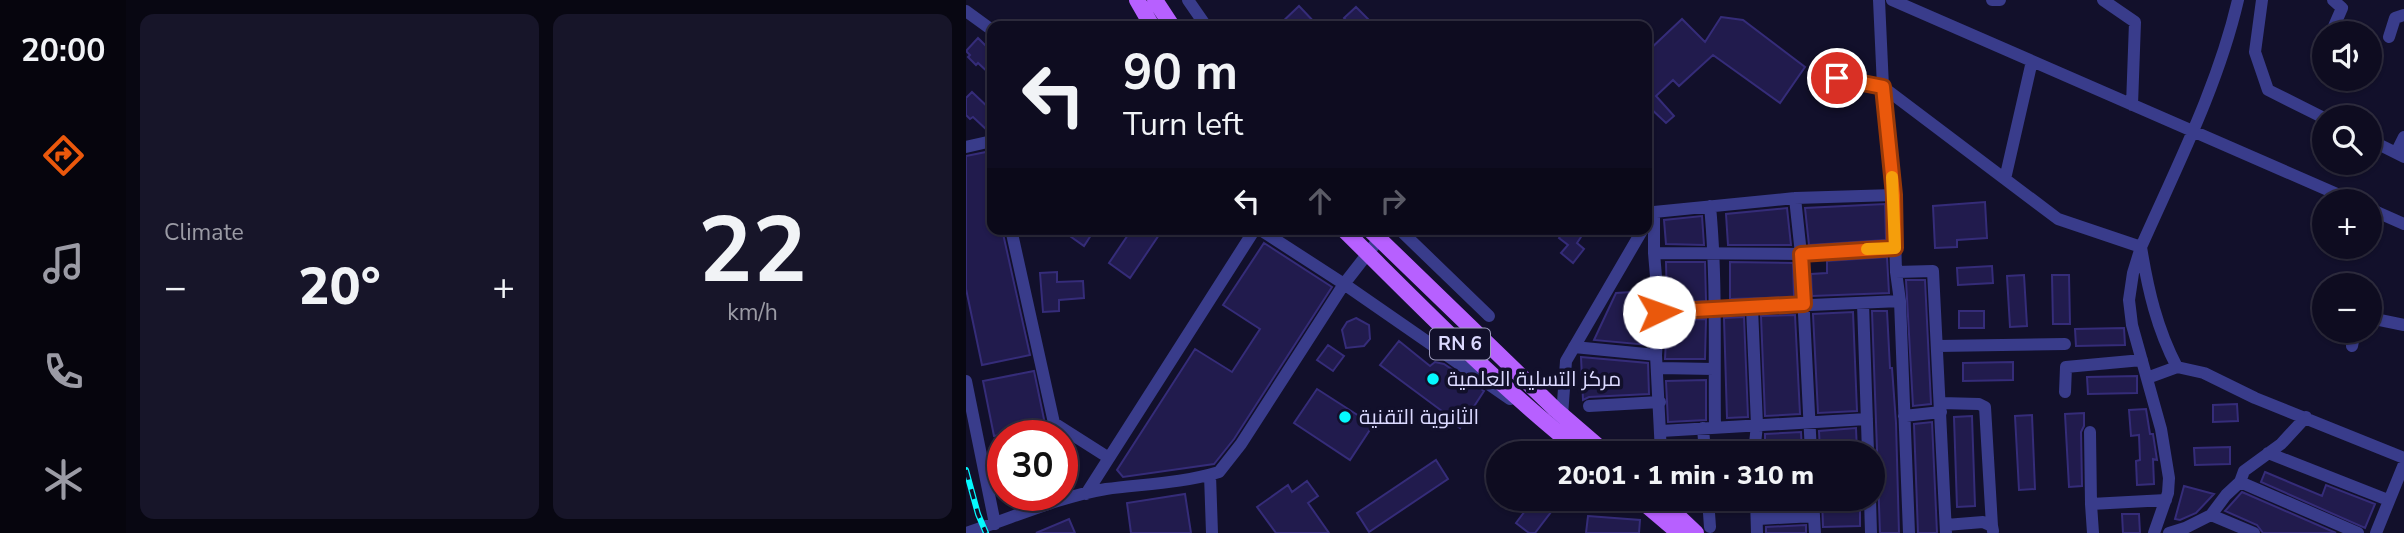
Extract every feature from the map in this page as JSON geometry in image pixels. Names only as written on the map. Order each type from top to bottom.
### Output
[{"type":"main road","points":[[1137,0],[1149,21]]},
{"type":"main road","points":[[1155,0],[1169,21]]},
{"type":"main road","name":"RN 6","points":[[1349,235],[1471,355],[1558,423],[1587,441]]},
{"type":"main road","name":"RN 6","points":[[1375,235],[1460,317],[1573,441]]},
{"type":"main road","points":[[1653,511],[1679,533]]},
{"type":"main road","points":[[1677,511],[1703,530]]},
{"type":"street","points":[[1188,0],[1203,21]]},
{"type":"street","points":[[1879,0],[1900,301],[1909,533]]},
{"type":"street","points":[[1892,0],[2325,189]]},
{"type":"street","points":[[1992,0],[2000,0]]},
{"type":"street","points":[[2104,0],[2135,22],[2132,105]]},
{"type":"street","points":[[2154,533],[2166,500],[2169,478],[2161,429],[2132,325],[2129,300],[2133,273],[2141,247],[2228,43],[2238,0]]},
{"type":"street","points":[[2262,0],[2255,52],[2268,90],[2312,112]]},
{"type":"street","points":[[2333,0],[2342,8],[2337,21]]},
{"type":"street","points":[[966,11],[987,26]]},
{"type":"street","points":[[2389,37],[2395,18],[2404,15]]},
{"type":"street","points":[[2005,179],[2032,61]]},
{"type":"street","points":[[1814,74],[1883,87],[2058,219],[2141,247]]},
{"type":"street","points":[[2382,146],[2400,155],[2404,137]]},
{"type":"street","points":[[966,147],[987,142]]},
{"type":"street","points":[[1654,212],[1795,198],[1894,195]]},
{"type":"street","points":[[1795,198],[1801,254],[1811,441]]},
{"type":"street","points":[[1707,441],[1717,309],[1710,206]]},
{"type":"street","points":[[1654,212],[1661,441]]},
{"type":"street","points":[[2382,214],[2404,224]]},
{"type":"street","points":[[1013,235],[1054,423],[1109,458]]},
{"type":"street","points":[[1086,494],[1253,235]]},
{"type":"street","points":[[1266,235],[1558,423],[1566,361],[1639,235]]},
{"type":"street","points":[[967,532],[1061,499],[1219,472],[1241,444],[1344,284],[1368,254],[1374,235]]},
{"type":"street","points":[[1405,235],[1489,316]]},
{"type":"street","points":[[2141,247],[2150,298],[2163,341],[2177,367]]},
{"type":"street","points":[[1654,254],[1801,254],[1895,248]]},
{"type":"street","points":[[1896,272],[1933,271],[1946,529],[1983,522],[1993,530]]},
{"type":"street","points":[[1659,312],[1900,301]]},
{"type":"street","points":[[1460,317],[1475,303]]},
{"type":"street","points":[[1863,303],[1868,441]]},
{"type":"street","points":[[1752,308],[1757,425],[1755,441]]},
{"type":"street","points":[[2382,320],[2404,325]]},
{"type":"street","points":[[1938,346],[2065,344]]},
{"type":"street","points":[[1573,347],[1714,369]]},
{"type":"street","points":[[2066,392],[2066,367],[2142,360]]},
{"type":"street","points":[[2147,378],[2177,367],[2204,373],[2255,398],[2404,458]]},
{"type":"street","points":[[966,381],[995,524]]},
{"type":"street","points":[[1589,406],[1660,401]]},
{"type":"street","points":[[1904,416],[1941,407],[1979,404],[1985,407],[1993,530]]},
{"type":"street","points":[[2169,533],[2211,515],[2240,482],[2244,471],[2281,444],[2306,417]]},
{"type":"street","points":[[1661,431],[1867,419]]},
{"type":"street","points":[[2090,432],[2092,533]]},
{"type":"street","points":[[2268,453],[2388,500]]},
{"type":"street","points":[[2375,533],[2404,464]]},
{"type":"street","points":[[1210,475],[1212,533]]},
{"type":"street","points":[[2240,482],[2358,533]]},
{"type":"street","points":[[2091,504],[2166,500]]},
{"type":"street","points":[[1703,530],[1706,511]]},
{"type":"street","points":[[1757,511],[1757,533]]},
{"type":"street","points":[[1814,511],[1815,533]]},
{"type":"street","points":[[1870,511],[1871,533]]},
{"type":"street","points":[[2211,515],[2254,533]]},
{"type":"street","points":[[1758,519],[1814,516]]},
{"type":"building","points":[[1299,6],[1313,21],[1283,21]]},
{"type":"building","points":[[1356,7],[1370,21],[1347,21],[1344,18]]},
{"type":"building","points":[[1721,17],[1743,20],[1805,67],[1780,103],[1713,55],[1679,86],[1673,80],[1656,96],[1674,116],[1666,123],[1652,110],[1652,47],[1682,19],[1705,42]]},
{"type":"building","points":[[978,38],[987,47],[987,71],[978,63],[976,65],[966,51]]},
{"type":"building","points":[[972,92],[987,106],[987,130],[973,117],[970,119],[966,115],[966,98]]},
{"type":"building","points":[[986,152],[987,235],[1003,235],[1030,355],[982,365],[966,289],[966,156]]},
{"type":"building","points":[[1985,202],[1987,238],[1957,240],[1957,247],[1935,248],[1933,206]]},
{"type":"building","points":[[1885,204],[1886,240],[1809,245],[1805,208]]},
{"type":"building","points":[[1787,208],[1791,245],[1728,245],[1726,214]]},
{"type":"building","points":[[1702,216],[1704,245],[1666,244],[1664,220]]},
{"type":"building","points":[[1068,235],[1091,235],[1084,246]]},
{"type":"building","points":[[1128,235],[1159,235],[1130,278],[1109,263]]},
{"type":"building","points":[[1561,235],[1582,235],[1577,243],[1584,249],[1573,263],[1561,253],[1568,245],[1559,238]]},
{"type":"building","points":[[1264,243],[1332,287],[1234,439],[1214,464],[1123,477],[1117,470],[1195,349],[1232,372],[1260,329],[1223,305]]},
{"type":"building","points":[[1887,257],[1889,293],[1812,296],[1811,274],[1827,273],[1827,261]]},
{"type":"building","points":[[1666,262],[1705,262],[1706,301],[1667,303]]},
{"type":"building","points":[[1730,262],[1793,263],[1794,297],[1730,299]]},
{"type":"building","points":[[1992,266],[1993,283],[1958,285],[1957,268]]},
{"type":"building","points":[[1057,272],[1057,282],[1083,281],[1084,298],[1059,300],[1059,311],[1043,312],[1040,273]]},
{"type":"building","points":[[2024,275],[2027,326],[2010,327],[2007,276]]},
{"type":"building","points":[[2052,275],[2069,275],[2070,324],[2053,324]]},
{"type":"building","points":[[1906,280],[1925,280],[1931,404],[1913,406]]},
{"type":"building","points":[[1648,291],[1648,345],[1594,340],[1616,293]]},
{"type":"building","points":[[1872,311],[1887,311],[1896,423],[1899,533],[1880,533],[1879,511],[1885,511],[1885,441],[1877,441]]},
{"type":"building","points":[[1959,311],[1984,311],[1984,328],[1959,328]]},
{"type":"building","points":[[1853,312],[1857,411],[1818,413],[1813,314]]},
{"type":"building","points":[[1795,315],[1800,414],[1765,416],[1761,316]]},
{"type":"building","points":[[1744,317],[1748,417],[1727,418],[1724,318]]},
{"type":"building","points":[[1356,318],[1369,325],[1370,339],[1364,346],[1346,348],[1342,330],[1347,322]]},
{"type":"building","points":[[1706,319],[1705,359],[1665,359],[1667,320]]},
{"type":"building","points":[[2124,328],[2125,345],[2076,346],[2075,329]]},
{"type":"building","name":"مركز التسلية العلمية","points":[[1399,341],[1430,366],[1435,362],[1444,364],[1484,391],[1460,428],[1444,416],[1446,414],[1380,365]]},
{"type":"building","points":[[1328,345],[1344,356],[1333,371],[1317,360]]},
{"type":"building","points":[[1581,357],[1648,363],[1649,394],[1589,397],[1583,400]]},
{"type":"building","points":[[2013,362],[2013,380],[1963,381],[1963,363]]},
{"type":"building","points":[[1034,371],[1044,420],[991,420],[983,381]]},
{"type":"building","points":[[2137,376],[2137,393],[2088,394],[2087,377]]},
{"type":"building","points":[[1706,380],[1706,420],[1668,422],[1666,381]]},
{"type":"building","points":[[1317,389],[1373,425],[1350,460],[1294,423]]},
{"type":"building","points":[[2237,404],[2238,421],[2213,422],[2213,405]]},
{"type":"building","points":[[2146,409],[2157,460],[2153,459],[2154,484],[2137,485],[2139,435],[2131,436],[2129,410]]},
{"type":"building","points":[[2084,413],[2081,432],[2082,486],[2069,487],[2065,414]]},
{"type":"building","points":[[2032,415],[2035,489],[2019,490],[2015,416]]},
{"type":"building","points":[[1972,416],[1975,506],[1957,507],[1954,417]]},
{"type":"building","points":[[1932,422],[1937,533],[1918,533],[1914,424]]},
{"type":"building","points":[[1856,428],[1857,441],[1819,441],[1819,431]]},
{"type":"building","points":[[1801,432],[1801,441],[1765,441],[1765,434]]},
{"type":"building","points":[[2230,447],[2230,464],[2195,465],[2194,448]]},
{"type":"building","points":[[1436,460],[1448,479],[1369,532],[1357,513]]},
{"type":"building","points":[[2265,472],[2322,496],[2326,485],[2375,504],[2365,528],[2261,482]]},
{"type":"building","points":[[1307,481],[1318,496],[1308,503],[1329,533],[1276,533],[1257,507],[1288,485],[1292,492]]},
{"type":"building","points":[[2184,486],[2214,494],[2196,513],[2180,520],[2175,519]]},
{"type":"building","points":[[2242,492],[2336,533],[2263,533],[2257,525],[2225,511]]},
{"type":"building","points":[[1185,494],[1191,533],[1131,533],[1127,503]]},
{"type":"building","points":[[1525,511],[1552,511],[1535,533],[1529,533],[1516,523]]},
{"type":"building","points":[[1822,511],[1860,511],[1860,526],[1823,527]]},
{"type":"building","points":[[2122,514],[2139,514],[2140,533],[2123,533]]},
{"type":"building","points":[[1588,516],[1640,520],[1639,533],[1586,533]]},
{"type":"building","points":[[1069,519],[1075,533],[1036,533]]},
{"type":"building","points":[[1806,525],[1806,533],[1766,533],[1766,527]]},
{"type":"railway","points":[[966,470],[986,533]]},
{"type":"slow traffic","points":[[1867,249],[1895,248],[1892,177]]},
{"type":"place","name":"مركز التسلية العلمية","points":[[1433,379]]},
{"type":"place","name":"الثانوية التقنية","points":[[1345,417]]},
{"type":"route","points":[[1659,312],[1804,304],[1801,254],[1895,248],[1894,195],[1883,87],[1837,78]]}]
